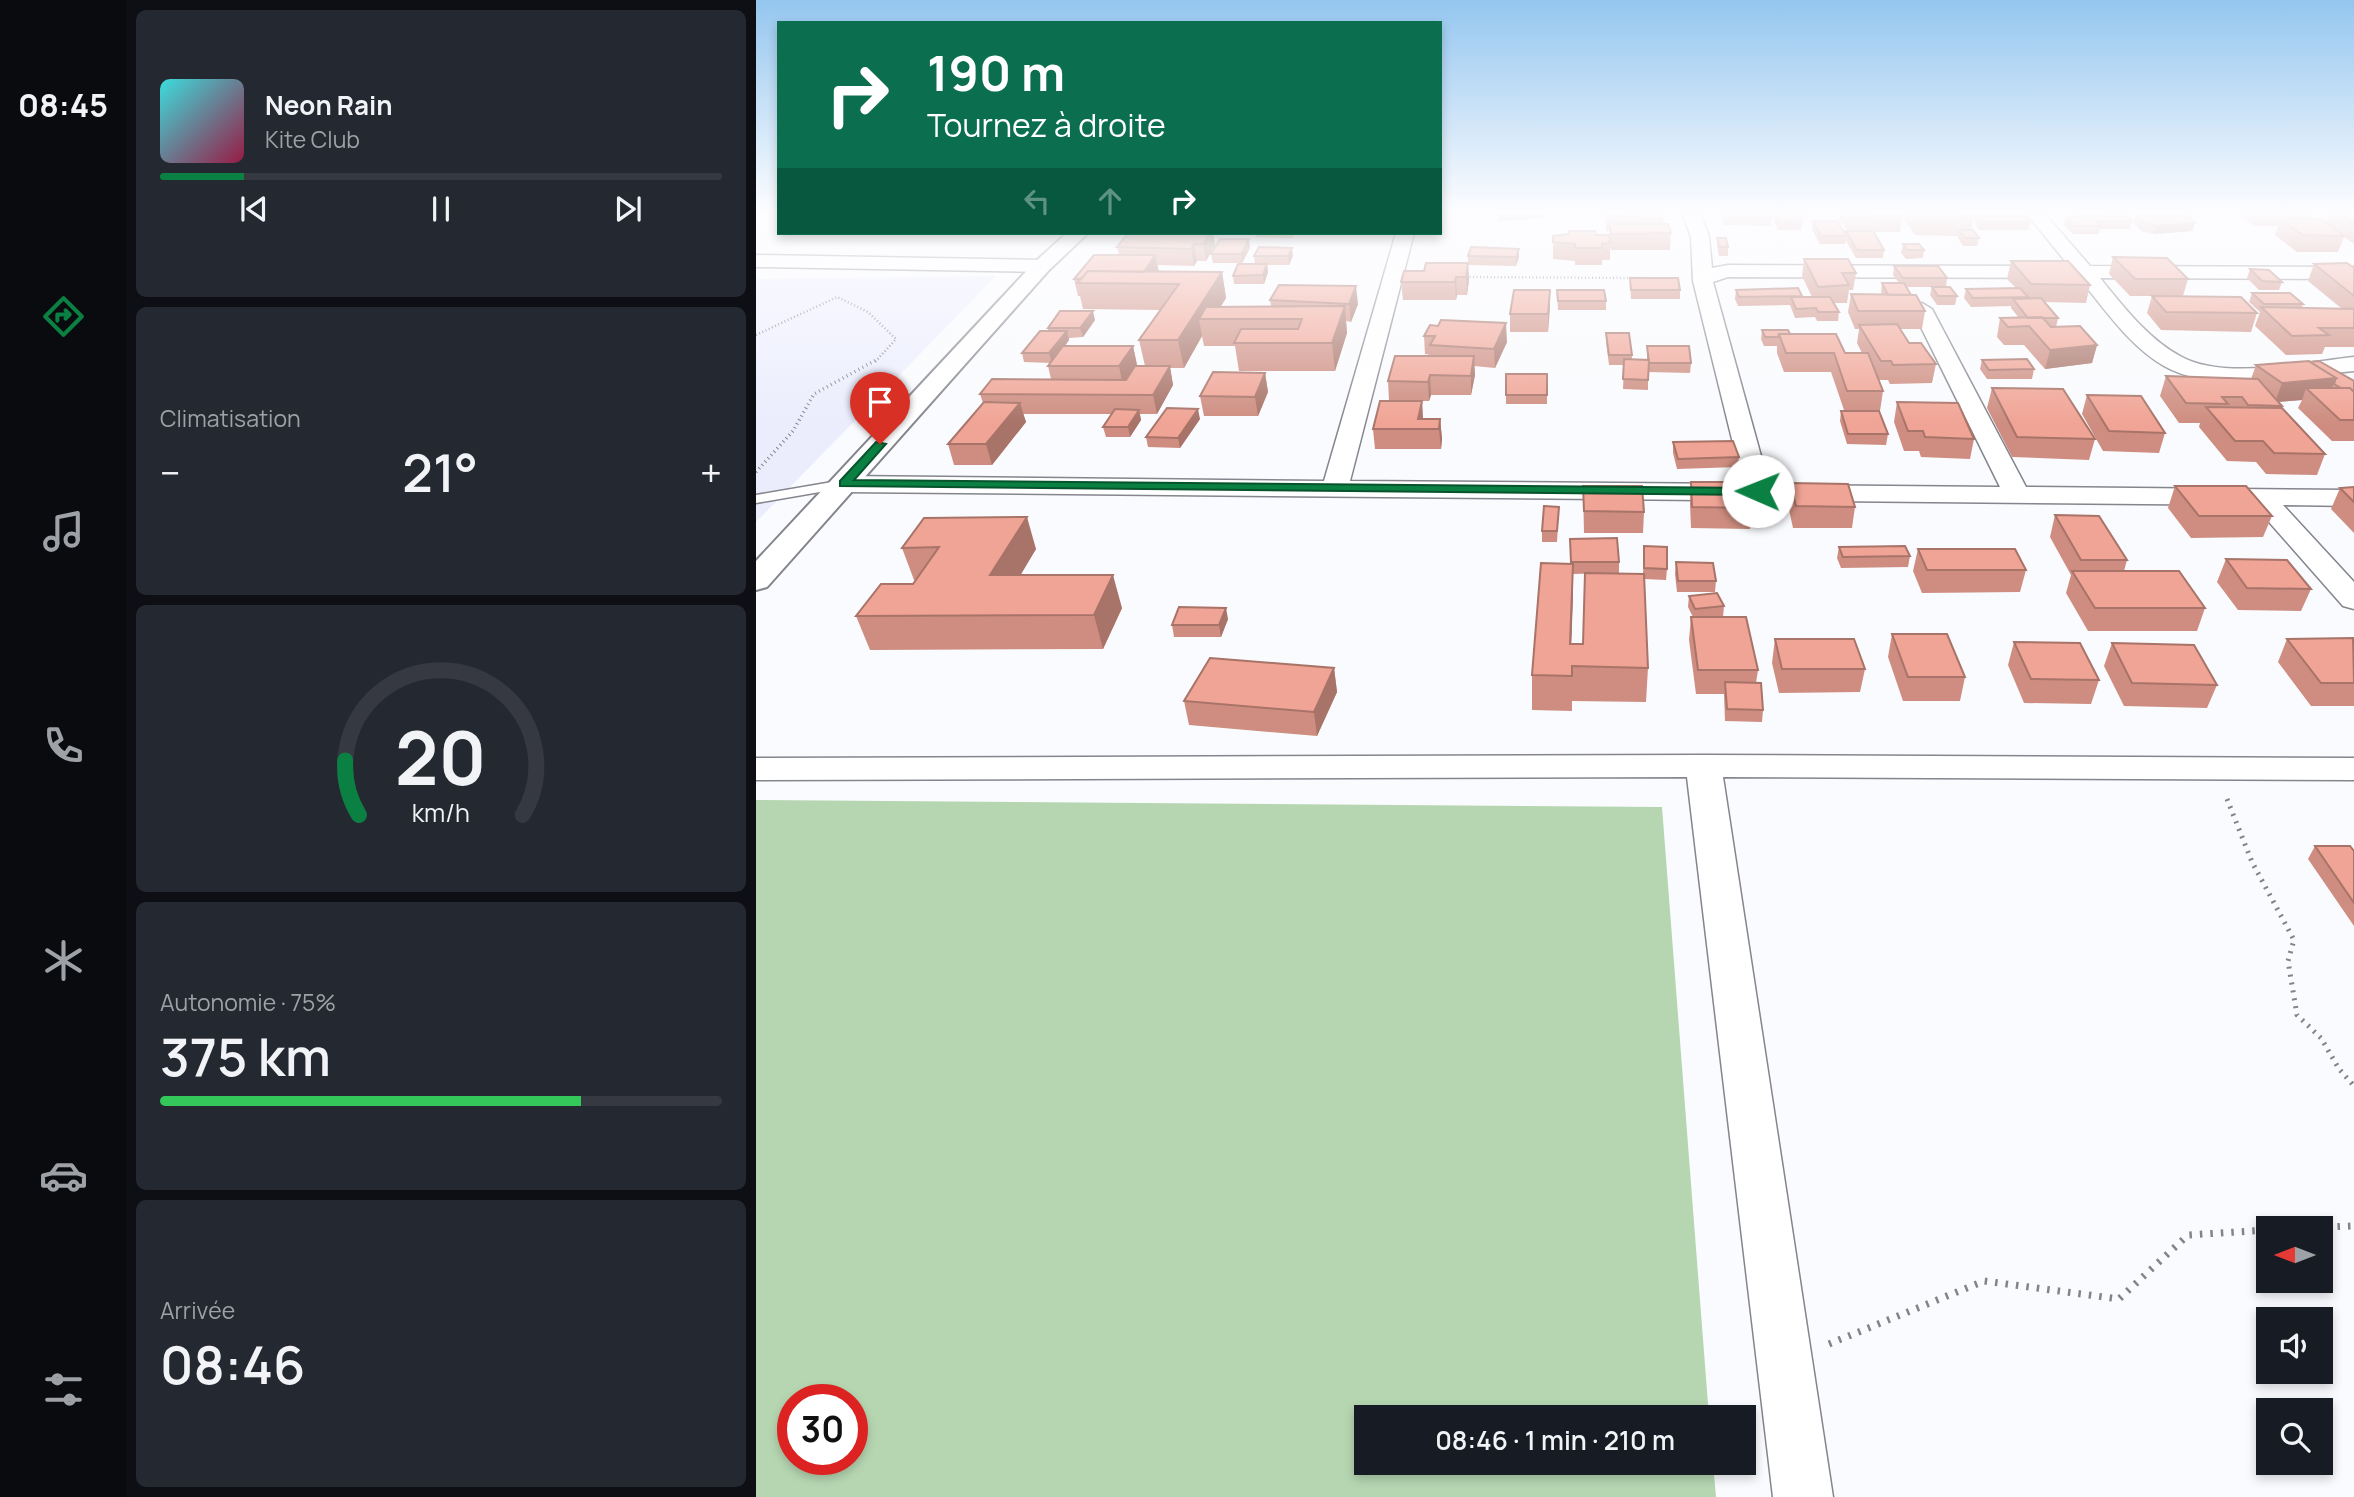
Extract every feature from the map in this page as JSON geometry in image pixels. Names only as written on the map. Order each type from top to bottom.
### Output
[{"type":"street","points":[[756,580],[1027,284]]},
{"type":"street","points":[[1335,487],[1391,284]]},
{"type":"street","points":[[1704,284],[1758,491]]},
{"type":"street","points":[[2095,284],[2130,327],[2150,346],[2172,361],[2200,371],[2237,375],[2354,364]]},
{"type":"street","points":[[1922,309],[1963,384],[2017,495]]},
{"type":"street","points":[[844,484],[2354,498]]},
{"type":"street","points":[[2261,497],[2354,600]]},
{"type":"street","points":[[1703,766],[1803,1497]]},
{"type":"street","points":[[756,769],[2210,766],[2354,769]]},
{"type":"lane","points":[[756,499],[844,484]]},
{"type":"path","points":[[756,335],[837,297],[868,312],[896,339],[873,365],[814,394],[793,431],[756,471]]},
{"type":"path","points":[[2210,766],[2242,831],[2252,862],[2294,940],[2288,961],[2297,1015],[2321,1038],[2339,1069],[2354,1086]]},
{"type":"path","points":[[2333,1227],[2351,1226],[2354,1223]]},
{"type":"path","points":[[1783,1363],[1984,1281],[2119,1299],[2188,1234],[2256,1231]]},
{"type":"shaded area","points":[[756,284],[988,284],[756,522]]},
{"type":"green space","points":[[756,800],[1662,807],[1708,1405],[1354,1405],[1354,1475],[1714,1475],[1716,1497],[756,1497]]},
{"type":"building","points":[[1165,284],[1214,284],[1178,340],[1139,340],[1179,284]]},
{"type":"building","points":[[1630,284],[1679,284],[1680,290],[1631,290]]},
{"type":"building","points":[[1816,284],[1849,285],[1818,287]]},
{"type":"building","points":[[1882,284],[1905,284],[1911,295],[1888,295]]},
{"type":"building","points":[[2031,284],[2089,284],[2090,285]]},
{"type":"building","points":[[2339,284],[2354,284],[2354,296]]},
{"type":"building","points":[[1279,285],[1356,286],[1349,304],[1270,300]]},
{"type":"building","points":[[1932,287],[1950,287],[1957,296],[1938,296]]},
{"type":"building","points":[[1798,288],[1802,296],[1739,297],[1736,290]]},
{"type":"building","points":[[2020,288],[2028,297],[1973,298],[1966,289]]},
{"type":"building","points":[[1514,290],[1550,290],[1548,314],[1510,314]]},
{"type":"building","points":[[1557,290],[1604,290],[1606,301],[1558,301]]},
{"type":"building","points":[[2252,293],[2290,293],[2303,304],[2264,304]]},
{"type":"building","points":[[1851,294],[1916,295],[1925,311],[1858,311]]},
{"type":"building","points":[[2152,296],[2241,297],[2257,313],[2166,312]]},
{"type":"building","points":[[1791,297],[1830,297],[1839,312],[1818,312],[1816,308],[1796,309]]},
{"type":"building","points":[[2041,298],[2058,318],[2028,318],[2013,299]]},
{"type":"building","points":[[1345,306],[1332,343],[1234,343],[1241,329],[1298,329],[1302,319],[1199,319],[1206,307]]},
{"type":"building","points":[[2261,307],[2354,309],[2354,328],[2319,328],[2329,335],[2292,336]]},
{"type":"building","points":[[1060,311],[1093,311],[1080,328],[1048,328]]},
{"type":"building","points":[[2042,317],[2051,327],[2080,326],[2097,345],[2050,350],[2029,326],[2008,327],[2000,318]]},
{"type":"building","points":[[1441,320],[1506,323],[1494,349],[1430,345],[1435,336],[1424,336],[1430,325],[1438,326]]},
{"type":"building","points":[[1897,324],[1909,343],[1921,343],[1936,364],[1893,365],[1891,361],[1881,361],[1859,325]]},
{"type":"building","points":[[1762,330],[1788,330],[1790,334],[1765,337]]},
{"type":"building","points":[[1040,331],[1067,331],[1049,353],[1022,353]]},
{"type":"building","points":[[1606,333],[1629,333],[1632,355],[1609,355]]},
{"type":"building","points":[[1779,334],[1836,334],[1845,353],[1868,353],[1883,391],[1847,391],[1834,353],[1786,353]]},
{"type":"building","points":[[1063,346],[1133,346],[1119,366],[1048,366]]},
{"type":"building","points":[[1647,346],[1689,346],[1691,363],[1649,363]]},
{"type":"building","points":[[1395,356],[1474,356],[1471,376],[1430,375],[1428,382],[1388,381]]},
{"type":"building","points":[[1624,359],[1649,360],[1648,380],[1623,379]]},
{"type":"building","points":[[2027,359],[2034,369],[1989,370],[1982,360]]},
{"type":"building","points":[[2309,361],[2336,378],[2282,383],[2256,365]]},
{"type":"building","points":[[2319,361],[2354,381],[2354,392],[2350,388],[2341,388],[2334,384],[2336,378],[2310,362]]},
{"type":"building","points":[[1135,366],[1170,366],[1153,395],[980,394],[992,379],[1126,380]]},
{"type":"building","points":[[1213,372],[1265,373],[1255,397],[1200,396]]},
{"type":"building","points":[[1506,374],[1547,374],[1547,395],[1506,395]]},
{"type":"building","points":[[2166,376],[2258,379],[2282,406],[2248,405],[2242,397],[2222,397],[2228,404],[2186,403]]},
{"type":"building","points":[[1992,388],[2063,389],[2095,439],[2017,437]]},
{"type":"building","points":[[2306,388],[2350,388],[2354,392],[2354,420],[2340,420]]},
{"type":"building","points":[[2087,395],[2141,396],[2165,433],[2109,431]]},
{"type":"building","points":[[1380,401],[1422,401],[1418,419],[1440,419],[1439,429],[1373,429]]},
{"type":"building","points":[[984,402],[1020,403],[986,444],[948,444]]},
{"type":"building","points":[[1897,402],[1958,403],[1974,439],[1925,437],[1923,431],[1908,431]]},
{"type":"building","points":[[2206,407],[2282,408],[2325,454],[2274,453],[2263,441],[2235,441]]},
{"type":"building","points":[[1167,408],[1198,409],[1178,438],[1146,437]]},
{"type":"building","points":[[1115,409],[1139,410],[1128,427],[1103,427]]},
{"type":"building","points":[[1841,411],[1879,411],[1888,434],[1848,434]]},
{"type":"building","points":[[1733,441],[1739,457],[1678,459],[1673,442]]},
{"type":"building","points":[[1691,482],[1748,482],[1752,508],[1692,507]]},
{"type":"building","points":[[1790,483],[1848,484],[1855,507],[1796,506]]},
{"type":"building","points":[[1583,486],[1642,486],[1644,512],[1584,511]]},
{"type":"building","points":[[2175,486],[2246,486],[2272,516],[2199,516]]},
{"type":"building","points":[[2354,487],[2354,502],[2340,488]]},
{"type":"building","points":[[1544,506],[1559,507],[1557,531],[1542,531]]},
{"type":"building","points":[[2055,515],[2099,516],[2127,560],[2081,560]]},
{"type":"building","points":[[1027,517],[990,575],[1113,575],[1094,615],[856,616],[881,584],[913,584],[939,547],[902,548],[924,518]]},
{"type":"building","points":[[1617,538],[1619,562],[1571,562],[1570,539]]},
{"type":"building","points":[[1644,546],[1667,547],[1667,569],[1644,568]]},
{"type":"building","points":[[1905,546],[1910,556],[1843,557],[1839,547]]},
{"type":"building","points":[[1918,549],[2015,549],[2026,570],[1927,570]]},
{"type":"building","points":[[2226,559],[2287,560],[2311,589],[2247,588]]},
{"type":"building","points":[[1676,562],[1713,563],[1716,581],[1678,581]]},
{"type":"building","points":[[1541,563],[1573,564],[1570,644],[1583,644],[1585,573],[1644,574],[1648,668],[1572,666],[1572,676],[1532,675]]},
{"type":"building","points":[[2072,571],[2179,571],[2205,608],[2095,608]]},
{"type":"building","points":[[1717,593],[1724,606],[1695,609],[1689,596]]},
{"type":"building","points":[[1179,607],[1226,608],[1219,625],[1172,625]]},
{"type":"building","points":[[1691,617],[1746,617],[1758,670],[1698,670]]},
{"type":"building","points":[[1892,634],[1947,634],[1965,677],[1908,677]]},
{"type":"building","points":[[2353,638],[2354,683],[2321,683],[2287,639]]},
{"type":"building","points":[[1775,639],[1854,639],[1865,669],[1782,669]]},
{"type":"building","points":[[2014,642],[2080,643],[2099,680],[2031,679]]},
{"type":"building","points":[[2112,643],[2194,645],[2217,685],[2132,683]]},
{"type":"building","points":[[1210,658],[1334,668],[1314,712],[1184,701]]},
{"type":"building","points":[[1725,682],[1761,683],[1763,710],[1727,709]]},
{"type":"building","points":[[2315,846],[2350,846],[2354,851],[2354,903]]},
{"type":"route","points":[[880,444],[844,484],[940,482],[1758,491]]}]
